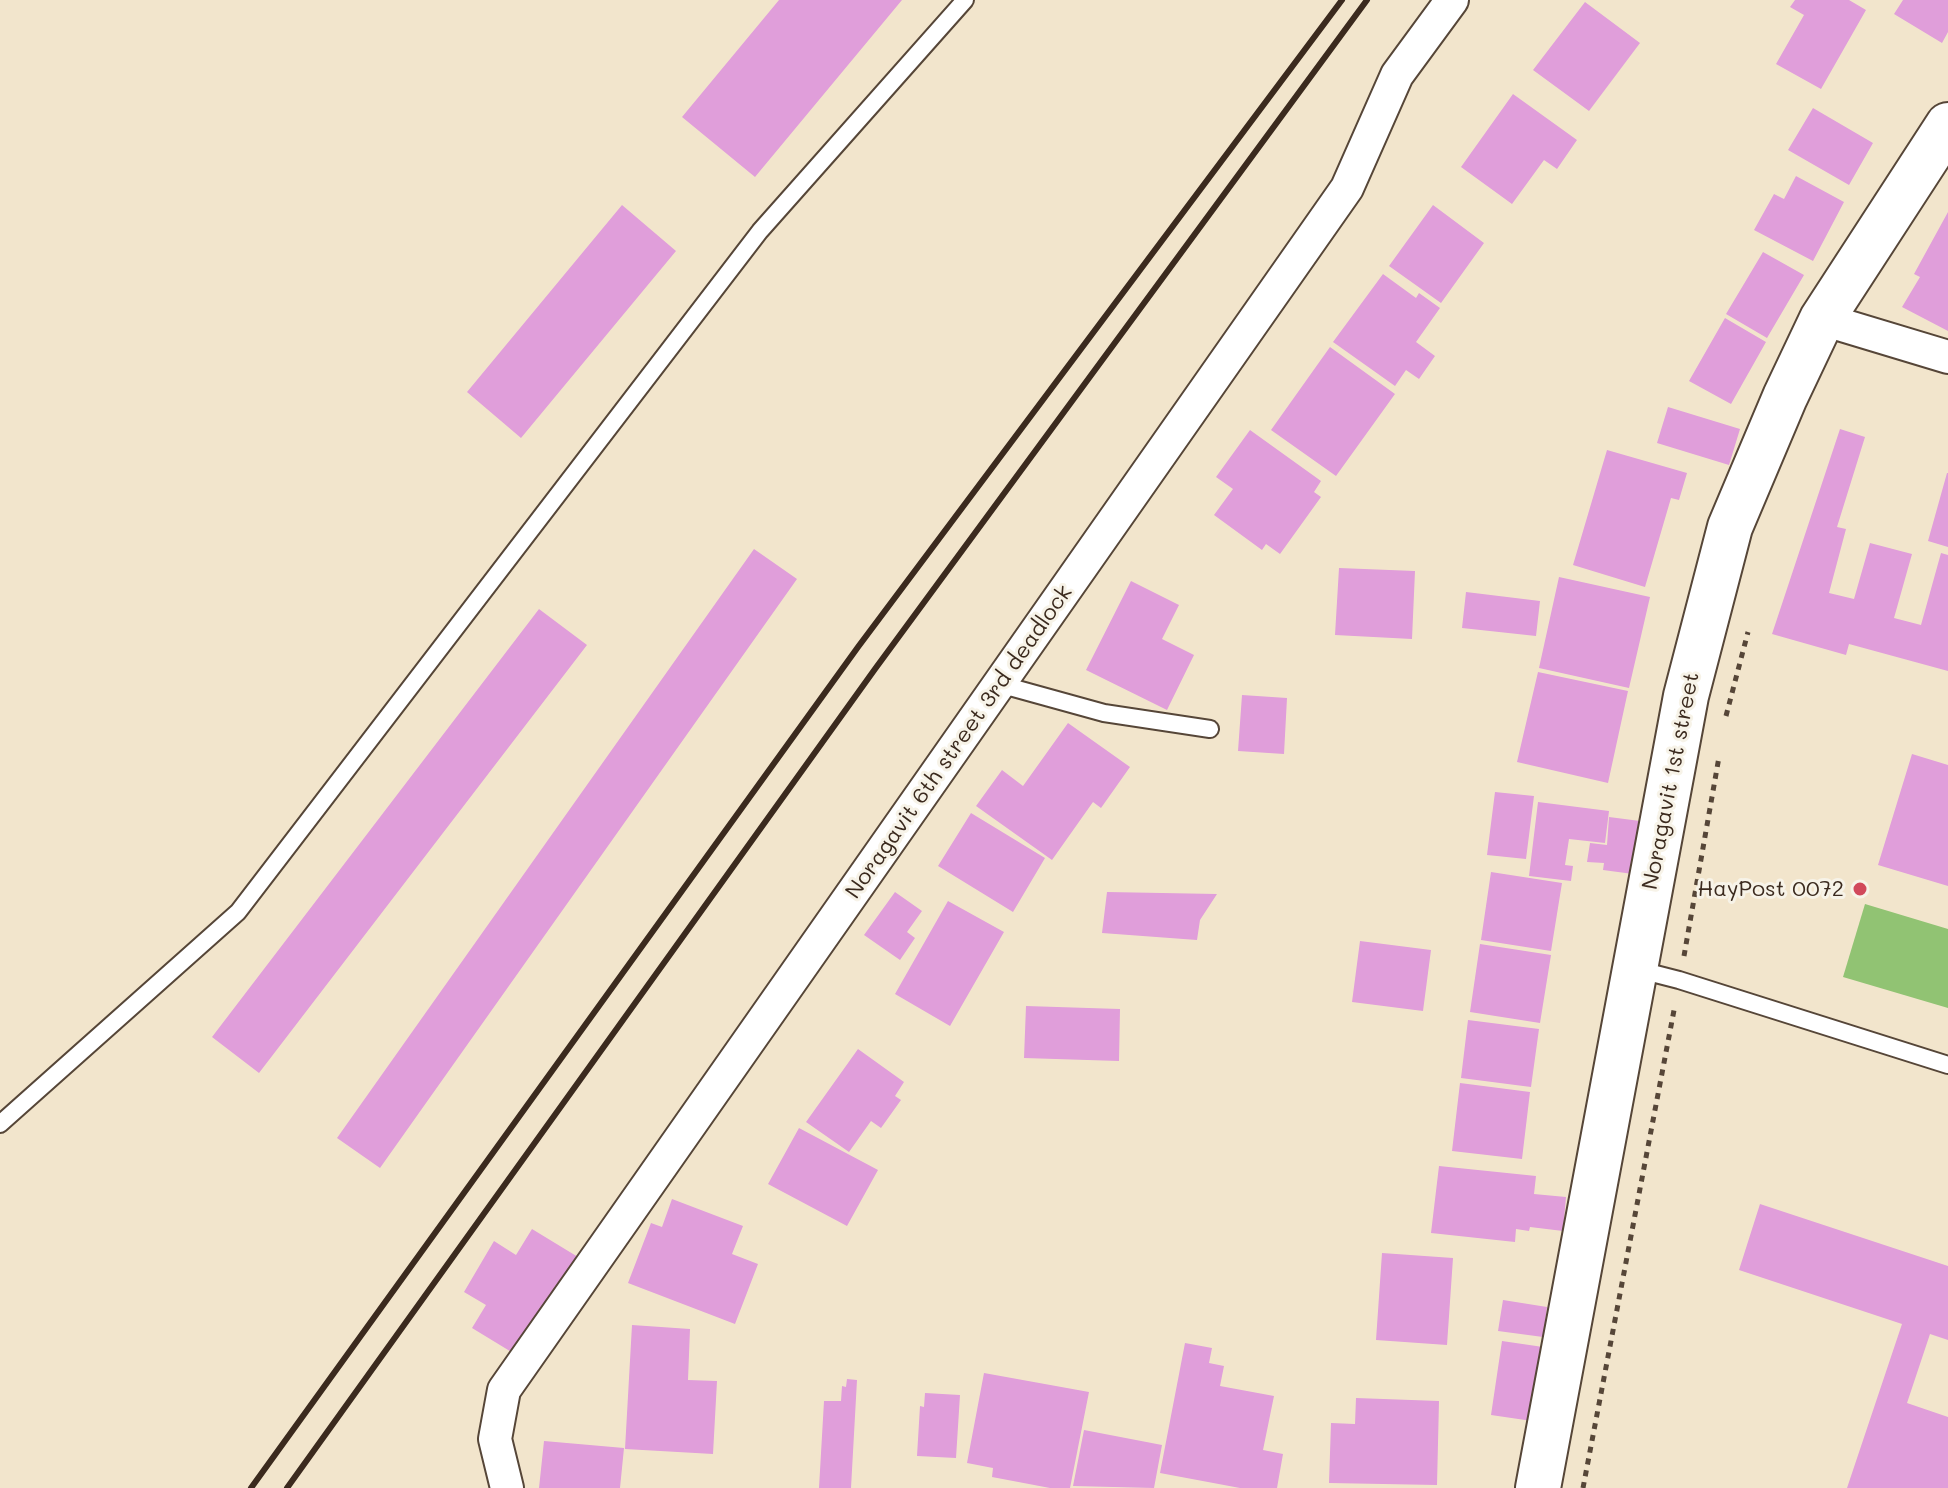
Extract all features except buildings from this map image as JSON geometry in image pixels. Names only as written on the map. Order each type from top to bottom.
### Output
[{"type":"main road","name":"Noragavit 1st street","points":[[1538,1488],[1686,696],[1730,527],[1822,319],[1948,125]]},
{"type":"street","name":"Noragavit 6th street 3rd deadlock","points":[[507,1488],[495,1439],[504,1390],[1347,188],[1397,75],[1452,0]]},
{"type":"street","points":[[1822,319],[1948,357]]},
{"type":"lane","points":[[0,1124],[238,912],[760,231],[965,0]]},
{"type":"lane","points":[[999,684],[1104,713],[1210,729]]},
{"type":"lane","points":[[1634,968],[1948,1065]]},
{"type":"path","points":[[1726,717],[1749,625]]},
{"type":"path","points":[[1583,1488],[1646,1170],[1721,748]]},
{"type":"green space","points":[[1865,904],[1948,929],[1948,1008],[1843,977]]},
{"type":"railway","points":[[251,1488],[858,647],[1342,0]]},
{"type":"railway","points":[[287,1488],[875,669],[1367,0]]},
{"type":"place","name":"HayPost 0072","points":[[1860,889]]}]
